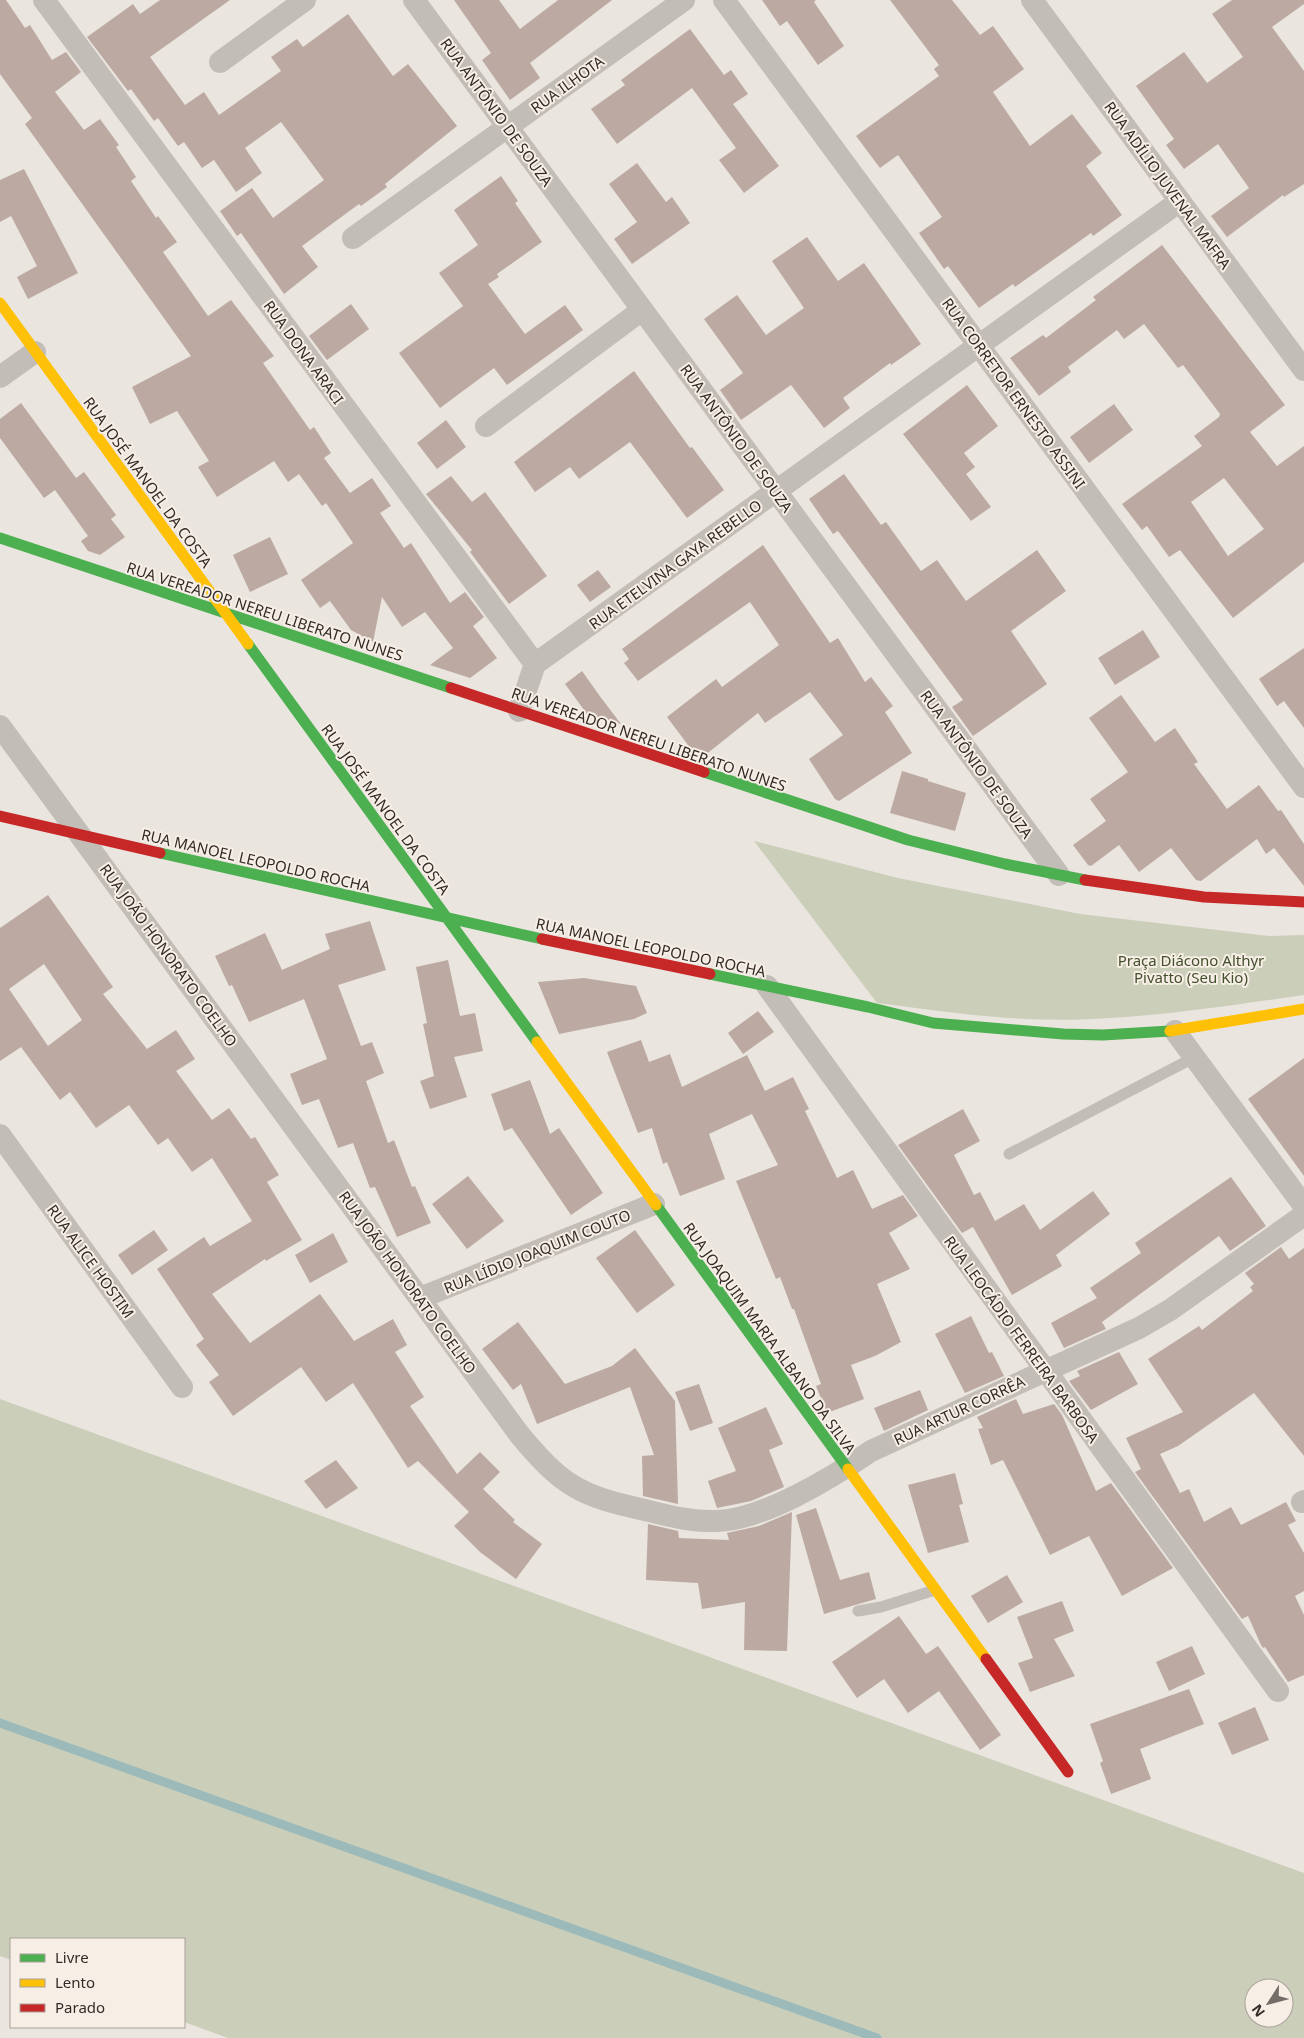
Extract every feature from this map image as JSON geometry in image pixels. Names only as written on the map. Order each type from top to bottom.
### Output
[{"type":"main road","name":"RUA JOSÉ MANOEL DA COSTA","points":[[0,303],[448,920]]},
{"type":"main road","name":"RUA VEREADOR NEREU LIBERATO NUNES","points":[[0,538],[898,837],[976,858],[1059,875],[1199,896],[1304,902]]},
{"type":"main road","name":"RUA MANOEL LEOPOLDO ROCHA","points":[[0,816],[448,920],[767,986],[933,1023],[1063,1034],[1102,1035],[1175,1031],[1304,1009]]},
{"type":"main road","name":"RUA JOAQUIM MARIA ALBANO DA SILVA","points":[[448,920],[1068,1772]]},
{"type":"street","name":"RUA DONA ARACI","points":[[44,0],[535,664]]},
{"type":"street","points":[[220,62],[305,0]]},
{"type":"street","name":"RUA ANTÔNIO DE SOUZA","points":[[414,0],[1059,875]]},
{"type":"street","name":"RUA ILHOTA","points":[[353,238],[684,0]]},
{"type":"street","name":"RUA CORRETOR ERNESTO ASSINI","points":[[724,0],[1304,787]]},
{"type":"street","name":"RUA ADÍLIO JUVENAL MAFRA","points":[[1032,0],[1304,370]]},
{"type":"street","name":"RUA ETELVINA GAYA REBELLO","points":[[535,664],[1180,202]]},
{"type":"street","points":[[486,426],[642,310]]},
{"type":"street","points":[[0,377],[35,352]]},
{"type":"street","points":[[519,711],[535,664]]},
{"type":"street","name":"RUA JOÃO HONORATO COELHO","points":[[0,726],[519,1434],[544,1464],[568,1484],[602,1501],[689,1520],[718,1521],[746,1516],[777,1504],[846,1468]]},
{"type":"street","name":"RUA LEOCÁDIO FERREIRA BARBOSA","points":[[767,986],[1278,1692]]},
{"type":"street","points":[[1175,1031],[1304,1206]]},
{"type":"street","name":"RUA ALICE HOSTIM","points":[[0,1135],[182,1387]]},
{"type":"street","name":"RUA LÍDIO JOAQUIM COUTO","points":[[420,1298],[654,1204]]},
{"type":"street","name":"RUA ARTUR CORRÊA","points":[[846,1468],[871,1451],[1139,1328],[1170,1310],[1304,1215]]},
{"type":"lane","points":[[1009,1154],[1194,1057]]},
{"type":"lane","points":[[858,1611],[881,1607],[935,1590]]},
{"type":"green space","name":"Praça Diácono Althyr Pivatto (Seu Kio)","points":[[754,841],[898,878],[1080,914],[1269,936],[1304,935],[1304,995],[1172,1013],[1119,1018],[1065,1020],[984,1016],[877,1003]]},
{"type":"green space","points":[[0,1399],[1304,1873],[1304,2038],[228,2038],[185,2022],[185,1938],[10,1938],[10,1960],[0,1956]]},
{"type":"building","points":[[0,0],[6,0],[25,28],[30,25],[52,60],[66,52],[81,72],[55,92],[84,130],[100,119],[119,145],[116,147],[136,177],[131,181],[156,218],[158,216],[177,242],[163,252],[208,316],[231,300],[274,356],[263,363],[310,430],[314,427],[331,453],[324,458],[350,493],[372,478],[391,506],[380,513],[404,548],[411,543],[450,603],[465,592],[484,617],[473,626],[497,658],[470,678],[430,665],[453,648],[425,612],[402,627],[382,597],[373,642],[351,630],[330,601],[320,608],[301,580],[353,543],[326,503],[322,506],[299,474],[288,482],[274,461],[217,497],[198,467],[209,461],[177,411],[150,424],[132,387],[191,356],[25,124],[32,118],[0,74]]},
{"type":"building","points":[[160,0],[230,0],[150,57],[185,105],[204,92],[219,115],[281,71],[271,57],[297,39],[303,47],[348,14],[393,76],[408,64],[457,126],[385,184],[387,187],[361,206],[359,204],[302,246],[318,267],[284,294],[241,233],[237,236],[220,211],[252,188],[273,218],[324,180],[281,122],[245,148],[262,173],[236,192],[214,160],[202,168],[184,142],[178,146],[158,118],[154,121],[131,89],[128,91],[87,37],[133,4],[140,14]]},
{"type":"building","points":[[454,0],[499,0],[520,29],[558,0],[612,0],[530,63],[540,78],[510,100],[482,60],[491,53]]},
{"type":"building","points":[[762,0],[816,0],[814,2],[844,46],[818,65],[787,21],[780,26]]},
{"type":"building","points":[[890,0],[952,0],[980,35],[993,26],[1024,69],[993,92],[1030,146],[1072,114],[1102,153],[1086,166],[1122,215],[1093,236],[1091,233],[1015,287],[1013,284],[979,308],[948,266],[944,269],[919,233],[942,217],[898,155],[880,168],[856,136],[939,76],[934,69],[939,65]]},
{"type":"building","points":[[1232,0],[1304,0],[1304,4],[1272,27],[1304,71],[1304,184],[1284,197],[1283,195],[1227,237],[1211,216],[1249,188],[1218,144],[1184,169],[1166,145],[1174,139],[1136,86],[1184,52],[1207,83],[1243,57],[1212,14]]},
{"type":"building","points":[[690,29],[724,75],[731,70],[748,94],[733,104],[779,166],[744,193],[719,160],[736,148],[692,88],[617,144],[591,109],[625,85],[621,80]]},
{"type":"building","points":[[637,163],[666,202],[672,197],[690,223],[632,264],[614,239],[637,222],[609,184]]},
{"type":"building","points":[[24,169],[78,273],[28,299],[17,277],[37,266],[11,216],[0,222],[0,180]]},
{"type":"building","points":[[501,176],[518,201],[515,203],[542,242],[497,274],[499,277],[488,284],[525,334],[565,305],[583,330],[507,385],[494,368],[440,408],[399,353],[463,306],[439,273],[478,245],[454,210]]},
{"type":"building","points":[[807,237],[838,281],[864,263],[921,344],[891,365],[890,363],[843,398],[850,408],[824,428],[791,385],[741,420],[720,390],[743,373],[704,319],[737,295],[766,335],[804,308],[772,261]]},
{"type":"building","points":[[1162,245],[1285,405],[1250,432],[1277,466],[1304,446],[1304,562],[1233,618],[1180,550],[1169,557],[1147,526],[1142,530],[1122,504],[1202,446],[1194,436],[1219,417],[1220,414],[1183,365],[1178,368],[1144,324],[1124,339],[1117,330],[1068,367],[1071,372],[1039,396],[1010,358],[1043,335],[1046,338],[1096,300],[1093,297]],"holes":[[[1224,478],[1264,529],[1228,556],[1191,502]]]},
{"type":"building","points":[[351,304],[369,329],[327,360],[309,336]]},
{"type":"building","points":[[634,371],[690,448],[692,447],[724,490],[687,518],[630,442],[579,479],[570,467],[535,492],[514,462]]},
{"type":"building","points":[[967,385],[998,426],[964,453],[975,467],[966,474],[991,507],[971,521],[903,434]]},
{"type":"building","points":[[21,403],[76,478],[84,472],[116,515],[111,519],[125,537],[100,555],[88,551],[81,541],[88,536],[55,490],[44,498],[0,438],[0,419]]},
{"type":"building","points":[[1114,404],[1133,430],[1089,463],[1070,437]]},
{"type":"building","points":[[446,420],[466,447],[437,469],[417,443]]},
{"type":"building","points":[[844,474],[881,525],[886,522],[921,571],[937,560],[966,601],[1037,550],[1066,591],[1011,631],[1047,684],[973,736],[952,707],[963,700],[838,531],[833,534],[809,499]]},
{"type":"building","points":[[451,476],[472,502],[485,492],[547,576],[509,604],[470,552],[472,550],[426,494]]},
{"type":"building","points":[[270,537],[288,574],[250,592],[233,555]]},
{"type":"building","points":[[763,545],[830,643],[838,638],[865,682],[871,677],[893,706],[885,712],[912,753],[839,801],[835,799],[809,759],[843,735],[810,692],[765,723],[758,713],[704,756],[694,753],[667,717],[716,679],[722,687],[779,645],[750,602],[638,681],[624,663],[629,659],[622,649]]},
{"type":"building","points":[[598,570],[611,587],[590,602],[577,585]]},
{"type":"building","points":[[1143,630],[1160,657],[1115,685],[1098,658]]},
{"type":"building","points":[[1304,648],[1304,728],[1284,701],[1277,706],[1259,679]]},
{"type":"building","points":[[582,671],[621,724],[587,714],[565,684]]},
{"type":"building","points":[[1121,695],[1155,742],[1175,728],[1198,762],[1194,764],[1227,809],[1259,785],[1278,811],[1281,810],[1304,844],[1304,886],[1274,848],[1266,854],[1257,839],[1201,881],[1196,880],[1171,848],[1139,872],[1119,845],[1091,866],[1088,865],[1073,845],[1106,821],[1090,799],[1128,772],[1089,718]]},
{"type":"building","points":[[902,771],[966,793],[955,831],[890,813]]},
{"type":"building","points":[[48,895],[113,987],[103,994],[147,1049],[176,1030],[195,1059],[176,1071],[212,1120],[229,1108],[251,1139],[255,1137],[279,1175],[267,1182],[302,1240],[266,1261],[265,1259],[212,1294],[250,1343],[320,1294],[354,1341],[393,1319],[407,1345],[395,1352],[424,1397],[410,1406],[457,1474],[480,1452],[500,1472],[483,1489],[515,1520],[513,1522],[542,1544],[516,1579],[480,1552],[454,1526],[469,1512],[418,1461],[408,1468],[353,1383],[326,1402],[301,1367],[233,1416],[209,1382],[219,1375],[196,1345],[204,1339],[157,1269],[204,1237],[210,1246],[252,1221],[212,1158],[192,1172],[168,1138],[158,1145],[129,1105],[96,1128],[70,1092],[60,1100],[21,1047],[0,1061],[0,928]],"holes":[[[44,964],[82,1020],[48,1046],[9,989]]]},
{"type":"building","points":[[370,921],[386,970],[338,985],[361,1046],[372,1042],[384,1073],[366,1081],[388,1143],[394,1140],[412,1187],[415,1186],[431,1223],[397,1237],[375,1187],[370,1188],[353,1143],[338,1148],[319,1099],[302,1105],[290,1074],[327,1059],[304,999],[249,1022],[232,985],[229,986],[215,956],[265,933],[282,970],[330,949],[325,934]]},
{"type":"building","points":[[448,960],[460,1016],[475,1013],[483,1051],[454,1057],[467,1097],[430,1109],[420,1081],[434,1076],[423,1024],[427,1023],[416,967]]},
{"type":"building","points":[[584,978],[636,986],[647,1013],[634,1019],[559,1034],[538,982]]},
{"type":"building","points":[[758,1011],[774,1032],[743,1054],[728,1033]]},
{"type":"building","points":[[641,1040],[649,1062],[670,1054],[682,1087],[747,1055],[765,1091],[793,1077],[809,1109],[805,1111],[837,1178],[853,1170],[872,1209],[903,1195],[918,1216],[889,1233],[910,1269],[877,1284],[901,1342],[875,1356],[851,1365],[864,1399],[827,1413],[816,1386],[821,1384],[794,1309],[792,1309],[780,1277],[776,1279],[736,1181],[778,1165],[752,1114],[709,1134],[725,1179],[680,1196],[667,1162],[663,1164],[652,1128],[638,1133],[607,1052]]},
{"type":"building","points":[[1304,1058],[1304,1176],[1248,1099]]},
{"type":"building","points":[[530,1080],[550,1134],[559,1128],[603,1193],[571,1215],[512,1128],[504,1131],[491,1094]]},
{"type":"building","points":[[963,1109],[980,1141],[954,1155],[974,1195],[980,1192],[995,1221],[1024,1204],[1040,1230],[1093,1191],[1110,1214],[1056,1255],[1062,1266],[1012,1295],[973,1227],[962,1233],[898,1145]]},
{"type":"building","points":[[468,1176],[504,1221],[467,1249],[432,1204]]},
{"type":"building","points":[[1231,1177],[1266,1226],[1230,1251],[1219,1236],[1102,1322],[1106,1329],[1064,1348],[1051,1323],[1097,1298],[1090,1288],[1141,1253],[1135,1243]]},
{"type":"building","points":[[154,1230],[168,1250],[132,1275],[118,1255]]},
{"type":"building","points":[[635,1230],[675,1285],[637,1313],[596,1258]]},
{"type":"building","points":[[333,1233],[348,1262],[310,1283],[295,1255]]},
{"type":"building","points":[[1281,1247],[1289,1259],[1304,1248],[1304,1456],[1254,1393],[1178,1446],[1160,1454],[1180,1493],[1189,1489],[1204,1522],[1231,1507],[1241,1525],[1286,1502],[1296,1521],[1288,1525],[1304,1553],[1304,1591],[1295,1596],[1304,1615],[1304,1675],[1288,1682],[1265,1647],[1263,1648],[1261,1645],[1248,1616],[1242,1619],[1135,1472],[1141,1469],[1126,1438],[1183,1412],[1148,1359],[1199,1326],[1202,1330],[1253,1291],[1250,1287],[1254,1284],[1245,1273]]},
{"type":"building","points":[[971,1316],[989,1353],[992,1352],[1004,1376],[965,1393],[935,1334]]},
{"type":"building","points":[[518,1322],[565,1384],[612,1366],[635,1348],[675,1401],[678,1504],[643,1496],[642,1456],[654,1455],[630,1387],[537,1424],[521,1384],[513,1390],[482,1349]]},
{"type":"building","points":[[1119,1352],[1138,1384],[1091,1410],[1069,1381],[1080,1376],[1077,1371]]},
{"type":"building","points":[[699,1384],[713,1423],[690,1431],[675,1392]]},
{"type":"building","points":[[920,1390],[928,1410],[884,1431],[874,1408]]},
{"type":"building","points":[[1016,1399],[1023,1414],[1054,1404],[1062,1415],[1096,1491],[1111,1483],[1173,1568],[1122,1596],[1089,1536],[1050,1555],[1003,1460],[991,1465],[978,1429],[983,1428],[977,1417]]},
{"type":"building","points":[[766,1407],[783,1444],[769,1450],[784,1487],[751,1501],[717,1508],[708,1481],[736,1471],[718,1428]]},
{"type":"building","points":[[336,1460],[358,1488],[326,1509],[304,1481]]},
{"type":"building","points":[[955,1473],[963,1504],[959,1505],[969,1542],[928,1553],[908,1485]]},
{"type":"building","points":[[816,1508],[840,1580],[869,1572],[876,1599],[824,1614],[796,1515]]},
{"type":"building","points":[[792,1512],[787,1651],[744,1650],[745,1602],[702,1609],[698,1583],[646,1580],[648,1524],[678,1531],[679,1538],[729,1540],[727,1533],[759,1526]]},
{"type":"building","points":[[1007,1575],[1023,1602],[988,1623],[971,1596]]},
{"type":"building","points":[[1062,1601],[1074,1631],[1054,1639],[1075,1676],[1030,1692],[1018,1663],[1033,1658],[1017,1617]]},
{"type":"building","points":[[899,1616],[926,1654],[938,1646],[1001,1735],[980,1750],[939,1691],[908,1713],[884,1679],[857,1698],[832,1662]]},
{"type":"building","points":[[1192,1646],[1205,1674],[1169,1691],[1156,1662]]},
{"type":"building","points":[[1189,1689],[1204,1724],[1140,1749],[1151,1779],[1111,1794],[1100,1763],[1103,1761],[1090,1724]]},
{"type":"building","points":[[1255,1707],[1269,1740],[1232,1755],[1218,1723]]},
{"type":"waterway","points":[[0,1723],[877,2038]]},
{"type":"traffic: fast","points":[[0,538],[451,688]]},
{"type":"traffic: fast","points":[[248,644],[537,1042]]},
{"type":"traffic: fast","points":[[704,772],[908,840],[1005,864],[1085,880]]},
{"type":"traffic: fast","points":[[160,853],[542,939]]},
{"type":"traffic: fast","points":[[710,974],[868,1007],[933,1023],[1063,1034],[1103,1035],[1170,1031]]},
{"type":"traffic: fast","points":[[656,1205],[848,1469]]},
{"type":"traffic: slow","points":[[0,303],[248,644]]},
{"type":"traffic: slow","points":[[1170,1031],[1304,1009]]},
{"type":"traffic: slow","points":[[537,1042],[656,1205]]},
{"type":"traffic: slow","points":[[848,1469],[986,1659]]},
{"type":"traffic: jam","points":[[451,688],[704,772]]},
{"type":"traffic: jam","points":[[0,816],[160,853]]},
{"type":"traffic: jam","points":[[1085,880],[1204,897],[1304,902]]},
{"type":"traffic: jam","points":[[542,939],[710,974]]},
{"type":"traffic: jam","points":[[986,1659],[1068,1772]]}]
